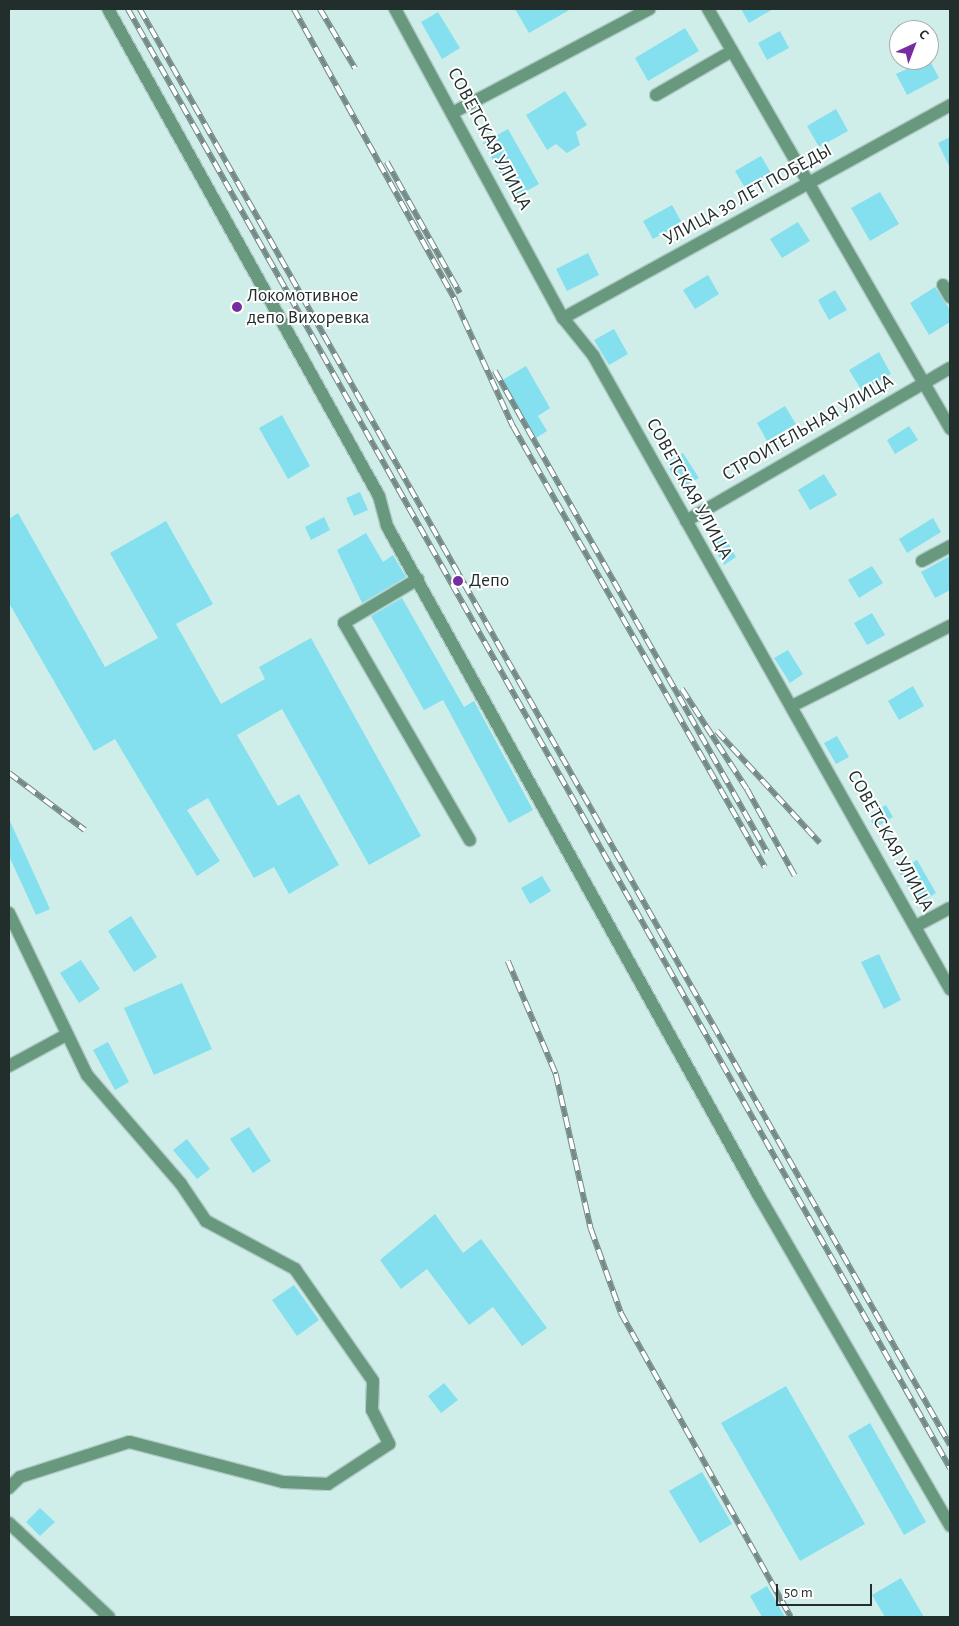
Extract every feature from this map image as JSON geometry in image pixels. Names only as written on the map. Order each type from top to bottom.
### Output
[{"type":"street","points":[[108,9],[374,488],[387,526],[759,1196],[950,1526]]},
{"type":"street","name":"СОВЕТСКАЯ УЛИЦА","points":[[395,9],[454,112],[562,318],[593,356],[686,522],[794,705],[950,989]]},
{"type":"street","points":[[454,112],[649,9]]},
{"type":"street","points":[[708,9],[950,429]]},
{"type":"street","points":[[656,95],[732,51]]},
{"type":"street","name":"УЛИЦА 30 ЛЕТ ПОБЕДЫ","points":[[562,318],[950,105]]},
{"type":"street","points":[[943,285],[950,297]]},
{"type":"street","name":"СТРОИТЕЛЬНАЯ УЛИЦА","points":[[686,522],[950,368]]},
{"type":"street","points":[[922,562],[950,546]]},
{"type":"street","points":[[418,579],[344,624],[470,840]]},
{"type":"street","points":[[794,705],[950,626]]},
{"type":"street","points":[[916,926],[950,908]]},
{"type":"street","points":[[9,913],[66,1035],[87,1075],[181,1184],[206,1221],[295,1270],[373,1381],[372,1410],[389,1444],[328,1484],[283,1482],[128,1442],[20,1477],[9,1488]]},
{"type":"street","points":[[9,1066],[66,1035]]},
{"type":"street","points":[[9,1523],[109,1617]]},
{"type":"building","points":[[515,9],[571,9],[529,33]]},
{"type":"building","points":[[741,9],[773,9],[749,23]]},
{"type":"building","points":[[438,12],[460,48],[442,59],[421,22]]},
{"type":"building","points":[[685,28],[699,51],[648,81],[635,58]]},
{"type":"building","points":[[780,31],[789,48],[767,60],[758,43]]},
{"type":"building","points":[[905,70],[935,70],[939,78],[907,95],[896,74]]},
{"type":"building","points":[[565,91],[587,125],[576,132],[580,145],[567,153],[556,144],[547,150],[526,115]]},
{"type":"building","points":[[836,109],[848,131],[819,147],[807,126]]},
{"type":"building","points":[[508,129],[539,184],[514,198],[483,143]]},
{"type":"building","points":[[950,137],[950,168],[938,143]]},
{"type":"building","points":[[761,156],[771,173],[745,188],[735,171]]},
{"type":"building","points":[[880,192],[899,224],[870,241],[851,208]]},
{"type":"building","points":[[672,205],[682,223],[653,239],[643,221]]},
{"type":"building","points":[[798,222],[810,241],[782,258],[770,239]]},
{"type":"building","points":[[588,253],[599,275],[567,291],[556,269]]},
{"type":"building","points":[[708,275],[719,294],[695,309],[683,290]]},
{"type":"building","points":[[935,287],[950,310],[950,322],[929,335],[910,303]]},
{"type":"building","points":[[835,290],[847,310],[829,320],[818,300]]},
{"type":"building","points":[[614,329],[628,354],[609,365],[594,340]]},
{"type":"building","points":[[879,352],[891,374],[862,391],[849,370]]},
{"type":"building","points":[[526,366],[550,408],[538,416],[547,431],[536,438],[501,381]]},
{"type":"building","points":[[785,406],[796,424],[767,441],[757,423]]},
{"type":"building","points":[[282,415],[310,466],[288,479],[259,428]]},
{"type":"building","points":[[909,426],[918,440],[895,454],[887,440]]},
{"type":"building","points":[[683,453],[699,478],[681,488],[666,463]]},
{"type":"building","points":[[824,474],[837,495],[810,510],[798,490]]},
{"type":"building","points":[[360,492],[368,510],[354,516],[346,498]]},
{"type":"building","points":[[18,513],[105,667],[158,638],[110,553],[166,521],[213,604],[176,624],[221,704],[265,679],[259,667],[311,638],[421,836],[369,865],[282,709],[237,735],[278,806],[299,794],[339,865],[289,894],[274,867],[254,878],[208,798],[187,810],[220,861],[197,876],[115,739],[94,751],[9,603],[9,519]]},
{"type":"building","points":[[324,517],[330,530],[311,540],[305,527]]},
{"type":"building","points":[[933,518],[941,532],[907,553],[899,539]]},
{"type":"building","points":[[722,532],[736,557],[724,565],[709,540]]},
{"type":"building","points":[[366,533],[383,562],[393,555],[406,577],[362,603],[337,550]]},
{"type":"building","points":[[950,556],[950,590],[935,598],[921,572]]},
{"type":"building","points":[[872,566],[883,583],[859,598],[848,580]]},
{"type":"building","points":[[402,598],[464,707],[474,701],[533,810],[509,823],[443,700],[424,710],[371,616]]},
{"type":"building","points":[[872,613],[885,635],[867,645],[854,623]]},
{"type":"building","points":[[788,650],[803,674],[790,683],[774,658]]},
{"type":"building","points":[[913,686],[924,706],[899,720],[888,701]]},
{"type":"building","points":[[837,736],[849,757],[836,764],[824,743]]},
{"type":"building","points":[[886,805],[893,817],[875,828],[868,815]]},
{"type":"building","points":[[9,819],[50,909],[36,915],[9,856]]},
{"type":"building","points":[[917,860],[936,893],[918,904],[898,871]]},
{"type":"building","points":[[542,876],[551,891],[530,904],[521,888]]},
{"type":"building","points":[[131,916],[157,957],[134,972],[108,931]]},
{"type":"building","points":[[879,954],[901,1000],[884,1009],[861,962]]},
{"type":"building","points":[[81,960],[100,989],[79,1003],[60,973]]},
{"type":"building","points":[[182,983],[212,1049],[154,1075],[124,1008]]},
{"type":"building","points":[[108,1042],[129,1082],[115,1090],[93,1050]]},
{"type":"building","points":[[249,1127],[271,1161],[253,1173],[230,1139]]},
{"type":"building","points":[[187,1139],[210,1169],[197,1179],[173,1150]]},
{"type":"building","points":[[435,1214],[463,1253],[481,1239],[547,1328],[522,1346],[493,1307],[469,1325],[427,1269],[401,1289],[380,1260]]},
{"type":"building","points":[[294,1285],[319,1320],[297,1336],[272,1300]]},
{"type":"building","points":[[444,1383],[458,1400],[441,1413],[428,1396]]},
{"type":"building","points":[[786,1386],[865,1524],[800,1561],[721,1423]]},
{"type":"building","points":[[870,1423],[926,1522],[904,1535],[848,1436]]},
{"type":"building","points":[[702,1472],[732,1524],[700,1543],[669,1491]]},
{"type":"building","points":[[40,1508],[55,1522],[40,1536],[26,1522]]},
{"type":"building","points":[[901,1578],[924,1617],[885,1617],[872,1595]]},
{"type":"building","points":[[767,1586],[785,1617],[762,1617],[750,1596]]},
{"type":"railway","points":[[128,9],[950,1468]]},
{"type":"railway","points":[[140,9],[950,1445]]},
{"type":"railway","points":[[294,9],[455,300],[513,426],[765,867]]},
{"type":"railway","points":[[320,9],[355,68]]},
{"type":"railway","points":[[387,162],[460,293]]},
{"type":"railway","points":[[495,371],[767,852]]},
{"type":"railway","points":[[682,689],[747,789],[795,876]]},
{"type":"railway","points":[[717,731],[820,843]]},
{"type":"railway","points":[[9,773],[85,830]]},
{"type":"railway","points":[[508,961],[556,1074],[591,1229],[621,1313],[791,1617]]},
{"type":"place","name":"Локомотивное депо Вихоревка","points":[[237,307]]},
{"type":"place","name":"Депо","points":[[458,581]]}]
